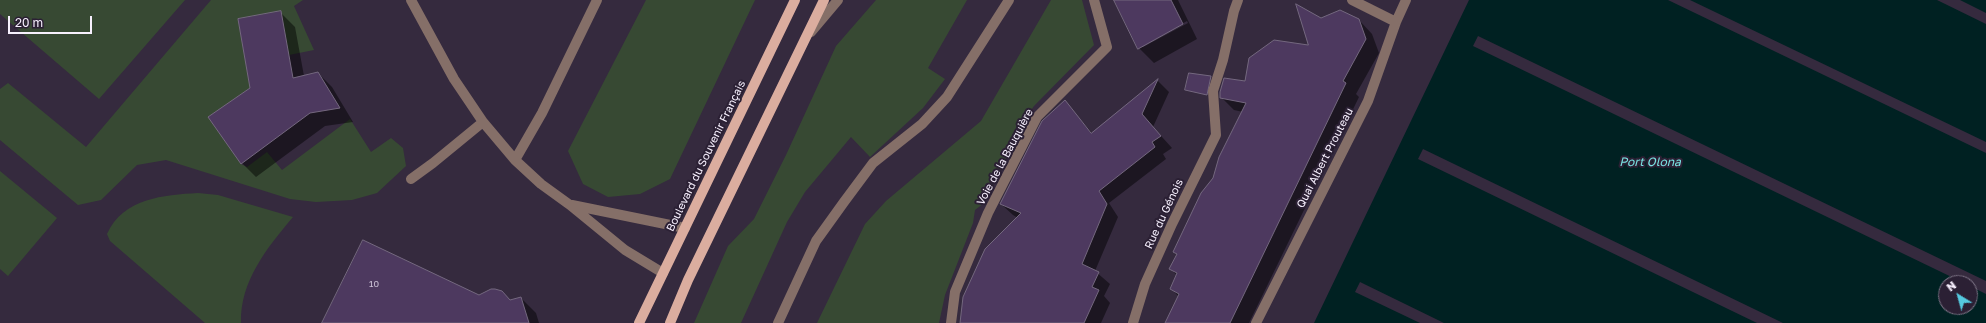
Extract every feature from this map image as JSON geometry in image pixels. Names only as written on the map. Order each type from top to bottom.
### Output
[{"type":"main road","name":"Boulevard du Souvenir Français","points":[[639,323],[795,0]]},
{"type":"main road","points":[[670,323],[688,280],[824,0]]},
{"type":"street","points":[[411,0],[454,79],[483,122],[515,160],[541,184],[570,205],[625,250],[663,273]]},
{"type":"street","points":[[515,160],[542,113],[597,0]]},
{"type":"street","points":[[805,38],[838,0]]},
{"type":"street","points":[[778,323],[816,241],[873,163],[922,124],[947,97],[1009,0]]},
{"type":"street","name":"Voie de la Bauquière","points":[[951,323],[955,292],[988,213],[1038,117],[1107,47],[1094,0]]},
{"type":"street","name":"Rue du Génois","points":[[1133,323],[1145,284],[1172,224],[1216,135],[1212,91],[1223,60],[1234,11],[1238,0]]},
{"type":"street","points":[[1352,0],[1396,22]]},
{"type":"street","name":"Quai Albert Prouteau","points":[[1256,323],[1368,100],[1396,22],[1406,0]]},
{"type":"street","points":[[411,179],[483,122]]},
{"type":"street","points":[[570,205],[685,228]]},
{"type":"shaded area","points":[[0,0],[185,0],[99,99],[0,14]]},
{"type":"shaded area","points":[[211,0],[303,0],[294,6],[314,50],[289,55],[281,12],[238,19],[250,88],[209,117],[241,164],[247,167],[267,152],[282,170],[350,119],[371,152],[391,138],[403,148],[406,166],[377,193],[352,200],[316,202],[290,199],[166,160],[137,165],[101,200],[78,205],[0,140],[0,89],[8,83],[86,147]]},
{"type":"shaded area","points":[[646,0],[755,0],[670,179],[640,194],[608,197],[583,184],[568,151]]},
{"type":"shaded area","points":[[876,0],[967,0],[928,68],[945,79],[923,108],[870,157],[851,137],[805,192],[787,222],[741,323],[694,323],[728,246],[754,219],[786,155],[836,46]]},
{"type":"shaded area","points":[[1051,0],[1082,0],[1094,45],[1034,106],[1027,116],[984,203],[975,210],[973,223],[945,295],[939,323],[817,323],[865,224],[886,201],[981,121]]},
{"type":"shaded area","points":[[0,171],[57,218],[8,276],[0,269]]},
{"type":"shaded area","points":[[198,193],[218,195],[293,217],[265,253],[250,279],[245,293],[241,323],[205,323],[110,241],[107,234],[114,222],[123,213],[134,206],[158,197]]},
{"type":"water","name":"Port Olona","points":[[1469,0],[1986,0],[1986,323],[1314,323]]},
{"type":"pier","points":[[1668,0],[1690,0],[1986,142],[1986,153]]},
{"type":"pier","points":[[1937,0],[1960,0],[1986,13],[1986,24]]},
{"type":"pier","points":[[1478,36],[1974,275],[1947,275],[1473,46]]},
{"type":"pier","points":[[1423,149],[1783,323],[1757,323],[1418,159]]},
{"type":"pier","points":[[1978,277],[1986,281],[1986,294],[1978,290]]},
{"type":"pier","points":[[1360,282],[1444,323],[1420,323],[1355,292]]},
{"type":"building","points":[[1114,0],[1171,0],[1183,24],[1138,49]]},
{"type":"building","points":[[1296,4],[1321,18],[1340,10],[1359,19],[1366,39],[1343,81],[1346,83],[1230,323],[1165,323],[1179,294],[1170,289],[1177,273],[1169,269],[1177,254],[1173,252],[1201,193],[1213,178],[1219,157],[1246,103],[1220,98],[1224,78],[1245,81],[1249,58],[1274,40],[1308,45]]},
{"type":"building","points":[[281,11],[293,78],[318,72],[340,108],[310,113],[241,164],[208,117],[250,88],[238,19]]},
{"type":"building","points":[[1189,73],[1211,76],[1207,95],[1185,90]]},
{"type":"building","points":[[1158,79],[1142,114],[1161,136],[1152,142],[1155,147],[1099,191],[1107,204],[1082,264],[1099,272],[1092,287],[1099,290],[1084,323],[960,323],[963,297],[985,249],[1021,213],[1000,204],[1042,121],[1065,100],[1091,133]]},
{"type":"building","points":[[363,240],[479,295],[491,289],[495,289],[502,291],[510,300],[521,297],[529,323],[322,323]]}]
